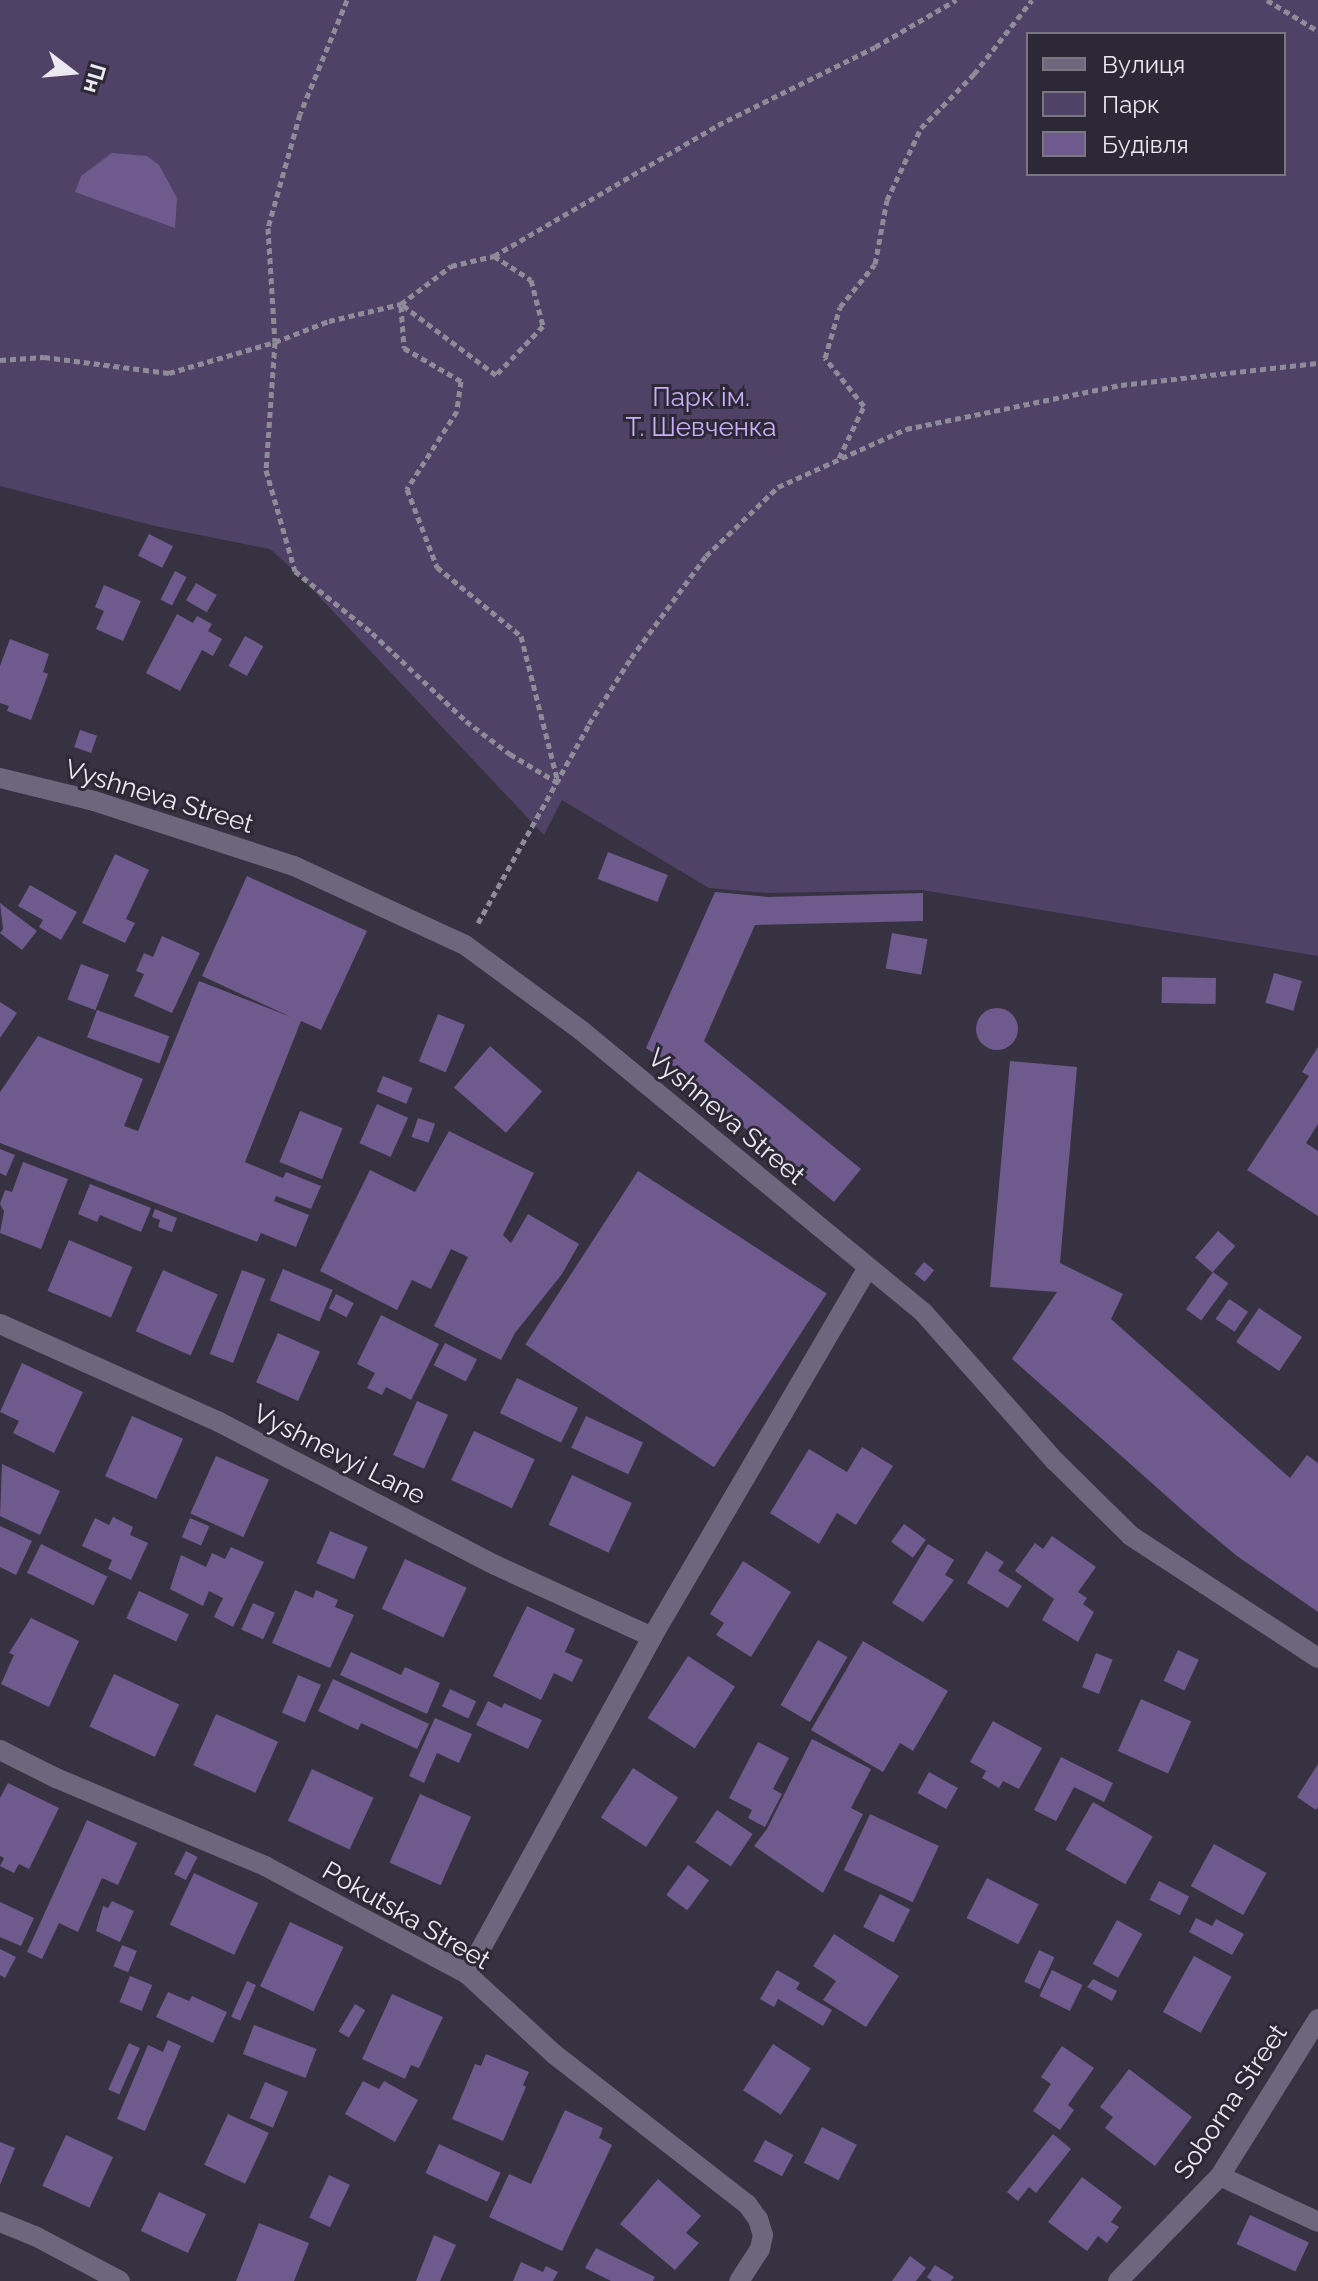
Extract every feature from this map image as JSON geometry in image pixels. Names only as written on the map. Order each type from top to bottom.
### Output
[{"type":"street","name":"Vyshneva Street","points":[[0,778],[94,801],[294,866],[465,945],[582,1031],[923,1312],[1055,1461],[1131,1536],[1318,1658]]},
{"type":"street","points":[[467,1974],[652,1637],[868,1267]]},
{"type":"street","name":"Vyshnevyi Lane","points":[[0,1324],[219,1422],[495,1565],[652,1637]]},
{"type":"street","name":"Pokutska Street","points":[[0,1750],[56,1778],[265,1866],[467,1974],[554,2054],[747,2204],[758,2219],[763,2235],[760,2249],[739,2281]]},
{"type":"street","name":"Soborna Street","points":[[1118,2281],[1220,2176],[1318,2019]]},
{"type":"street","points":[[1220,2176],[1318,2222]]},
{"type":"street","points":[[0,2222],[35,2236],[120,2281]]},
{"type":"path","points":[[347,0],[300,114],[268,228],[275,342],[266,470],[295,571],[372,633],[466,721],[510,754],[558,783]]},
{"type":"path","points":[[0,360],[44,357],[169,373],[275,342],[329,321],[401,304],[451,266],[494,256],[718,125],[875,47],[956,0]]},
{"type":"path","points":[[839,459],[864,406],[825,358],[840,307],[875,264],[887,200],[921,128],[974,74],[1032,0]]},
{"type":"path","points":[[1267,0],[1318,31]]},
{"type":"path","points":[[401,304],[496,375],[543,326],[531,280],[494,256]]},
{"type":"path","points":[[401,304],[404,348],[461,381],[457,411],[407,489],[437,567],[521,636],[558,783]]},
{"type":"path","points":[[465,945],[589,724],[623,671],[706,556],[778,487],[906,429],[1121,385],[1318,363]]},
{"type":"green space","name":"Парк ім. Т. Шевченка","points":[[0,0],[1318,0],[1318,956],[922,890],[767,893],[709,888],[562,800],[544,835],[295,571],[270,549],[155,526],[0,486]]},
{"type":"building","points":[[112,153],[147,156],[159,165],[177,198],[175,228],[75,192],[81,176]]},
{"type":"building","points":[[149,534],[173,546],[162,568],[138,555]]},
{"type":"building","points":[[175,571],[187,577],[172,605],[160,600]]},
{"type":"building","points":[[196,583],[217,595],[207,612],[186,600]]},
{"type":"building","points":[[104,585],[141,601],[123,641],[96,629],[104,611],[95,607]]},
{"type":"building","points":[[177,614],[193,623],[197,616],[212,624],[208,631],[222,639],[213,656],[202,650],[180,691],[146,673]]},
{"type":"building","points":[[245,636],[263,646],[247,676],[229,666]]},
{"type":"building","points":[[10,639],[49,654],[43,672],[48,674],[31,720],[7,711],[9,706],[0,703],[0,666]]},
{"type":"building","points":[[80,730],[97,736],[91,753],[74,747]]},
{"type":"building","points":[[608,852],[668,875],[657,902],[598,879]]},
{"type":"building","points":[[115,854],[149,870],[126,919],[135,923],[125,943],[82,923]]},
{"type":"building","points":[[247,876],[367,931],[321,1030],[301,1021],[245,1162],[283,1178],[286,1172],[321,1186],[311,1209],[276,1196],[274,1201],[309,1215],[296,1247],[261,1233],[257,1242],[0,1143],[0,1092],[38,1036],[143,1079],[124,1126],[138,1131],[199,981],[291,1017],[202,976]]},
{"type":"building","points":[[30,885],[77,912],[61,940],[39,927],[43,920],[18,906]]},
{"type":"building","points":[[715,892],[768,897],[923,893],[923,921],[755,925],[704,1041],[861,1169],[834,1202],[687,1080],[689,1076],[646,1048]]},
{"type":"building","points":[[0,903],[37,931],[22,950],[0,933],[3,929]]},
{"type":"building","points":[[892,933],[927,939],[921,975],[886,968]]},
{"type":"building","points":[[162,936],[200,953],[172,1013],[134,996],[144,974],[136,971],[144,953],[153,957]]},
{"type":"building","points":[[81,964],[109,975],[95,1010],[67,999]]},
{"type":"building","points":[[1274,973],[1302,981],[1293,1011],[1265,1003]]},
{"type":"building","points":[[1162,977],[1216,978],[1216,1004],[1162,1003]]},
{"type":"building","points":[[0,1002],[17,1013],[0,1038]]},
{"type":"building","points":[[997,1008],[1012,1014],[1018,1029],[1012,1044],[997,1050],[982,1044],[976,1029],[982,1014]]},
{"type":"building","points":[[97,1010],[169,1036],[159,1064],[87,1037]]},
{"type":"building","points":[[438,1014],[465,1025],[446,1072],[419,1061]]},
{"type":"building","points":[[490,1046],[542,1091],[506,1133],[454,1088]]},
{"type":"building","points":[[1318,1047],[1318,1124],[1306,1143],[1318,1151],[1318,1216],[1247,1170],[1309,1076],[1302,1072]]},
{"type":"building","points":[[1010,1061],[1077,1067],[1060,1263],[1123,1294],[1111,1319],[1290,1478],[1307,1455],[1318,1463],[1318,1612],[1237,1556],[1012,1359],[1057,1292],[990,1287]]},
{"type":"building","points":[[383,1076],[413,1088],[406,1104],[377,1092]]},
{"type":"building","points":[[377,1104],[408,1118],[391,1157],[360,1143]]},
{"type":"building","points":[[300,1111],[343,1128],[322,1179],[279,1162]]},
{"type":"building","points":[[418,1118],[435,1124],[429,1143],[411,1137]]},
{"type":"building","points":[[449,1131],[534,1173],[503,1235],[511,1243],[528,1214],[579,1244],[562,1274],[515,1333],[501,1360],[434,1326],[468,1257],[451,1249],[431,1289],[412,1280],[397,1310],[320,1271],[370,1170],[415,1192]]},
{"type":"building","points":[[0,1149],[15,1155],[6,1176],[0,1173]]},
{"type":"building","points":[[23,1162],[68,1179],[41,1249],[0,1233],[4,1211],[0,1204],[5,1190],[12,1192]]},
{"type":"building","points":[[638,1171],[827,1294],[714,1467],[525,1345]]},
{"type":"building","points":[[90,1184],[151,1208],[141,1232],[100,1215],[97,1222],[78,1214]]},
{"type":"building","points":[[155,1209],[177,1218],[172,1232],[158,1227],[160,1220],[152,1217]]},
{"type":"building","points":[[1218,1231],[1235,1246],[1212,1273],[1195,1257]]},
{"type":"building","points":[[69,1240],[133,1267],[111,1318],[48,1291]]},
{"type":"building","points":[[924,1262],[934,1270],[925,1282],[915,1274]]},
{"type":"building","points":[[283,1269],[333,1290],[319,1321],[270,1300]]},
{"type":"building","points":[[163,1270],[218,1294],[191,1356],[136,1331]]},
{"type":"building","points":[[242,1270],[265,1279],[233,1363],[210,1354]]},
{"type":"building","points":[[1213,1272],[1228,1283],[1201,1320],[1186,1309]]},
{"type":"building","points":[[336,1294],[354,1303],[347,1317],[329,1308]]},
{"type":"building","points":[[1229,1299],[1248,1312],[1235,1332],[1216,1319]]},
{"type":"building","points":[[1259,1308],[1302,1337],[1279,1371],[1236,1342]]},
{"type":"building","points":[[381,1315],[439,1344],[411,1400],[386,1387],[382,1395],[367,1388],[375,1373],[357,1364]]},
{"type":"building","points":[[278,1333],[320,1352],[298,1401],[256,1382]]},
{"type":"building","points":[[445,1343],[477,1359],[466,1382],[434,1365]]},
{"type":"building","points":[[22,1363],[83,1392],[54,1453],[13,1433],[19,1421],[0,1412]]},
{"type":"building","points":[[517,1378],[578,1408],[561,1443],[500,1413]]},
{"type":"building","points":[[417,1401],[448,1415],[424,1469],[393,1455]]},
{"type":"building","points":[[132,1416],[183,1439],[156,1499],[105,1476]]},
{"type":"building","points":[[586,1416],[643,1443],[628,1474],[571,1448]]},
{"type":"building","points":[[474,1431],[535,1459],[512,1508],[451,1480]]},
{"type":"building","points":[[862,1447],[893,1466],[856,1525],[837,1513],[819,1544],[770,1513],[809,1449],[847,1472]]},
{"type":"building","points":[[216,1456],[269,1480],[243,1537],[190,1514]]},
{"type":"building","points":[[2,1464],[60,1491],[40,1535],[0,1516]]},
{"type":"building","points":[[572,1475],[632,1503],[609,1553],[549,1525]]},
{"type":"building","points":[[113,1517],[133,1527],[130,1535],[148,1543],[131,1580],[108,1569],[112,1560],[82,1546],[95,1518],[109,1525]]},
{"type":"building","points":[[190,1518],[209,1526],[201,1546],[182,1537]]},
{"type":"building","points":[[904,1524],[926,1540],[913,1558],[891,1542]]},
{"type":"building","points":[[0,1526],[32,1541],[16,1575],[0,1567]]},
{"type":"building","points":[[330,1531],[368,1547],[354,1579],[316,1563]]},
{"type":"building","points":[[1052,1536],[1096,1567],[1078,1592],[1087,1598],[1083,1604],[1094,1612],[1078,1642],[1042,1620],[1054,1599],[1015,1571],[1035,1543],[1043,1549]]},
{"type":"building","points":[[41,1544],[108,1576],[93,1605],[27,1573]]},
{"type":"building","points":[[928,1544],[954,1560],[945,1575],[954,1580],[923,1622],[892,1603]]},
{"type":"building","points":[[231,1547],[264,1562],[233,1627],[214,1617],[223,1598],[209,1591],[203,1606],[170,1589],[181,1555],[206,1567],[212,1553],[225,1559]]},
{"type":"building","points":[[986,1551],[1004,1562],[998,1571],[1022,1586],[1008,1608],[967,1583]]},
{"type":"building","points":[[405,1559],[467,1588],[443,1638],[382,1609]]},
{"type":"building","points":[[743,1561],[791,1592],[751,1657],[716,1635],[724,1623],[710,1614]]},
{"type":"building","points":[[295,1590],[313,1598],[316,1590],[338,1600],[335,1607],[354,1615],[330,1668],[272,1643]]},
{"type":"building","points":[[139,1591],[189,1614],[176,1641],[126,1618]]},
{"type":"building","points":[[253,1603],[275,1613],[263,1639],[241,1629]]},
{"type":"building","points":[[527,1606],[575,1629],[565,1652],[583,1660],[572,1682],[554,1673],[541,1700],[493,1676]]},
{"type":"building","points":[[31,1618],[79,1641],[49,1707],[1,1684],[14,1655],[9,1653]]},
{"type":"building","points":[[818,1640],[847,1657],[810,1722],[780,1705]]},
{"type":"building","points":[[863,1641],[948,1691],[913,1751],[900,1743],[883,1772],[811,1730]]},
{"type":"building","points":[[1178,1650],[1199,1660],[1184,1691],[1164,1681]]},
{"type":"building","points":[[351,1652],[401,1675],[405,1667],[440,1683],[427,1714],[340,1675]]},
{"type":"building","points":[[1096,1653],[1113,1660],[1099,1694],[1082,1687]]},
{"type":"building","points":[[688,1656],[735,1686],[695,1749],[648,1718]]},
{"type":"building","points":[[114,1674],[179,1704],[155,1757],[89,1727]]},
{"type":"building","points":[[298,1675],[321,1685],[305,1723],[282,1713]]},
{"type":"building","points":[[333,1679],[429,1724],[417,1749],[361,1723],[358,1730],[318,1711]]},
{"type":"building","points":[[450,1689],[476,1701],[468,1718],[442,1706]]},
{"type":"building","points":[[1141,1699],[1191,1721],[1168,1773],[1118,1751]]},
{"type":"building","points":[[488,1701],[502,1708],[504,1703],[542,1720],[528,1749],[476,1725]]},
{"type":"building","points":[[216,1714],[278,1742],[255,1793],[193,1765]]},
{"type":"building","points":[[435,1718],[472,1734],[459,1763],[437,1753],[424,1783],[409,1776]]},
{"type":"building","points":[[993,1721],[1042,1748],[1019,1789],[1003,1781],[999,1788],[982,1778],[986,1771],[970,1762]]},
{"type":"building","points":[[812,1739],[871,1769],[851,1808],[863,1814],[823,1893],[754,1846],[767,1829]]},
{"type":"building","points":[[758,1742],[789,1758],[773,1789],[782,1794],[765,1827],[748,1818],[752,1810],[729,1798]]},
{"type":"building","points":[[1061,1757],[1113,1783],[1104,1802],[1074,1787],[1056,1821],[1034,1810]]},
{"type":"building","points":[[1318,1764],[1318,1807],[1316,1810],[1297,1797]]},
{"type":"building","points":[[633,1768],[678,1797],[646,1847],[601,1817]]},
{"type":"building","points":[[312,1769],[374,1798],[350,1849],[288,1821]]},
{"type":"building","points":[[929,1772],[958,1788],[946,1809],[917,1793]]},
{"type":"building","points":[[8,1783],[59,1808],[29,1869],[19,1864],[14,1873],[0,1866],[4,1858],[0,1856],[0,1798]]},
{"type":"building","points":[[420,1794],[471,1817],[441,1885],[389,1863]]},
{"type":"building","points":[[1093,1802],[1153,1836],[1125,1884],[1066,1850]]},
{"type":"building","points":[[717,1810],[753,1834],[731,1866],[695,1842]]},
{"type":"building","points":[[870,1814],[939,1846],[913,1902],[844,1870]]},
{"type":"building","points":[[87,1820],[137,1843],[118,1885],[102,1878],[78,1932],[59,1923],[42,1959],[27,1952]]},
{"type":"building","points":[[1214,1844],[1266,1873],[1243,1915],[1191,1886]]},
{"type":"building","points":[[186,1851],[198,1857],[186,1880],[174,1874]]},
{"type":"building","points":[[688,1865],[709,1880],[687,1910],[666,1895]]},
{"type":"building","points":[[194,1873],[258,1903],[234,1955],[170,1925]]},
{"type":"building","points":[[987,1878],[1039,1904],[1018,1944],[967,1918]]},
{"type":"building","points":[[1159,1881],[1189,1896],[1180,1915],[1149,1900]]},
{"type":"building","points":[[880,1894],[910,1909],[893,1942],[863,1927]]},
{"type":"building","points":[[112,1901],[134,1911],[120,1942],[96,1931],[103,1906],[108,1908]]},
{"type":"building","points":[[0,1902],[34,1918],[21,1946],[0,1937]]},
{"type":"building","points":[[1196,1918],[1212,1926],[1216,1919],[1244,1934],[1232,1955],[1189,1932]]},
{"type":"building","points":[[1117,1920],[1142,1934],[1118,1978],[1093,1964]]},
{"type":"building","points":[[290,1922],[343,1947],[313,2011],[260,1986]]},
{"type":"building","points":[[834,1934],[899,1976],[866,2027],[823,2000],[836,1981],[813,1966]]},
{"type":"building","points":[[122,1945],[137,1951],[128,1972],[113,1966]]},
{"type":"building","points":[[0,1949],[16,1957],[5,1978],[0,1975]]},
{"type":"building","points":[[1039,1950],[1054,1957],[1040,1989],[1024,1982]]},
{"type":"building","points":[[1194,1956],[1232,1977],[1201,2033],[1163,2012]]},
{"type":"building","points":[[777,1970],[800,1983],[796,1989],[832,2010],[823,2026],[778,1999],[774,2007],[760,1999]]},
{"type":"building","points":[[1052,1970],[1083,1985],[1070,2011],[1039,1996]]},
{"type":"building","points":[[130,1976],[152,1985],[142,2011],[120,2002]]},
{"type":"building","points":[[1093,1979],[1117,1991],[1112,2001],[1087,1987]]},
{"type":"building","points":[[247,1981],[256,1985],[240,2021],[231,2017]]},
{"type":"building","points":[[168,1992],[189,2001],[192,1996],[227,2012],[213,2043],[156,2017]]},
{"type":"building","points":[[392,1994],[443,2017],[419,2068],[411,2065],[405,2079],[362,2059]]},
{"type":"building","points":[[355,2004],[365,2010],[349,2038],[339,2031]]},
{"type":"building","points":[[254,2025],[317,2049],[305,2078],[243,2054]]},
{"type":"building","points":[[168,2040],[181,2046],[145,2131],[117,2119],[148,2045],[163,2052]]},
{"type":"building","points":[[129,2043],[140,2048],[119,2094],[108,2090]]},
{"type":"building","points":[[773,2044],[811,2069],[781,2115],[743,2090]]},
{"type":"building","points":[[1062,2046],[1094,2068],[1068,2105],[1074,2110],[1060,2130],[1033,2111],[1051,2084],[1041,2077]]},
{"type":"building","points":[[486,2054],[529,2072],[523,2085],[526,2087],[503,2141],[452,2119],[475,2064],[481,2066]]},
{"type":"building","points":[[1129,2069],[1192,2117],[1155,2166],[1105,2128],[1113,2117],[1100,2107]]},
{"type":"building","points":[[363,2081],[379,2089],[384,2081],[418,2100],[395,2142],[345,2114]]},
{"type":"building","points":[[265,2082],[288,2092],[273,2128],[250,2118]]},
{"type":"building","points":[[565,2110],[603,2128],[599,2138],[612,2145],[562,2251],[489,2217],[509,2174],[531,2184]]},
{"type":"building","points":[[228,2114],[269,2133],[245,2184],[204,2165]]},
{"type":"building","points":[[822,2127],[857,2145],[839,2180],[804,2163]]},
{"type":"building","points":[[1053,2134],[1071,2149],[1036,2193],[1029,2187],[1018,2201],[1007,2192]]},
{"type":"building","points":[[66,2135],[113,2157],[89,2208],[42,2186]]},
{"type":"building","points":[[765,2140],[793,2155],[782,2176],[754,2161]]},
{"type":"building","points":[[0,2142],[15,2148],[0,2185]]},
{"type":"building","points":[[439,2144],[501,2173],[487,2202],[425,2173]]},
{"type":"building","points":[[329,2175],[350,2185],[330,2227],[309,2218]]},
{"type":"building","points":[[1082,2177],[1122,2207],[1111,2222],[1119,2227],[1107,2243],[1098,2236],[1087,2251],[1048,2222]]},
{"type":"building","points":[[658,2179],[701,2216],[686,2233],[699,2243],[675,2270],[620,2224]]},
{"type":"building","points":[[159,2192],[206,2214],[188,2253],[141,2231]]},
{"type":"building","points":[[1250,2215],[1309,2242],[1295,2271],[1236,2244]]},
{"type":"building","points":[[259,2223],[309,2243],[294,2281],[236,2281]]},
{"type":"building","points":[[434,2235],[456,2245],[440,2281],[416,2281]]},
{"type":"building","points":[[596,2248],[655,2277],[653,2281],[611,2281],[585,2268]]},
{"type":"building","points":[[910,2256],[926,2268],[916,2281],[892,2281]]},
{"type":"building","points":[[521,2262],[543,2272],[546,2266],[558,2272],[553,2281],[513,2281]]},
{"type":"building","points":[[935,2265],[954,2277],[951,2281],[932,2281],[927,2277]]}]
